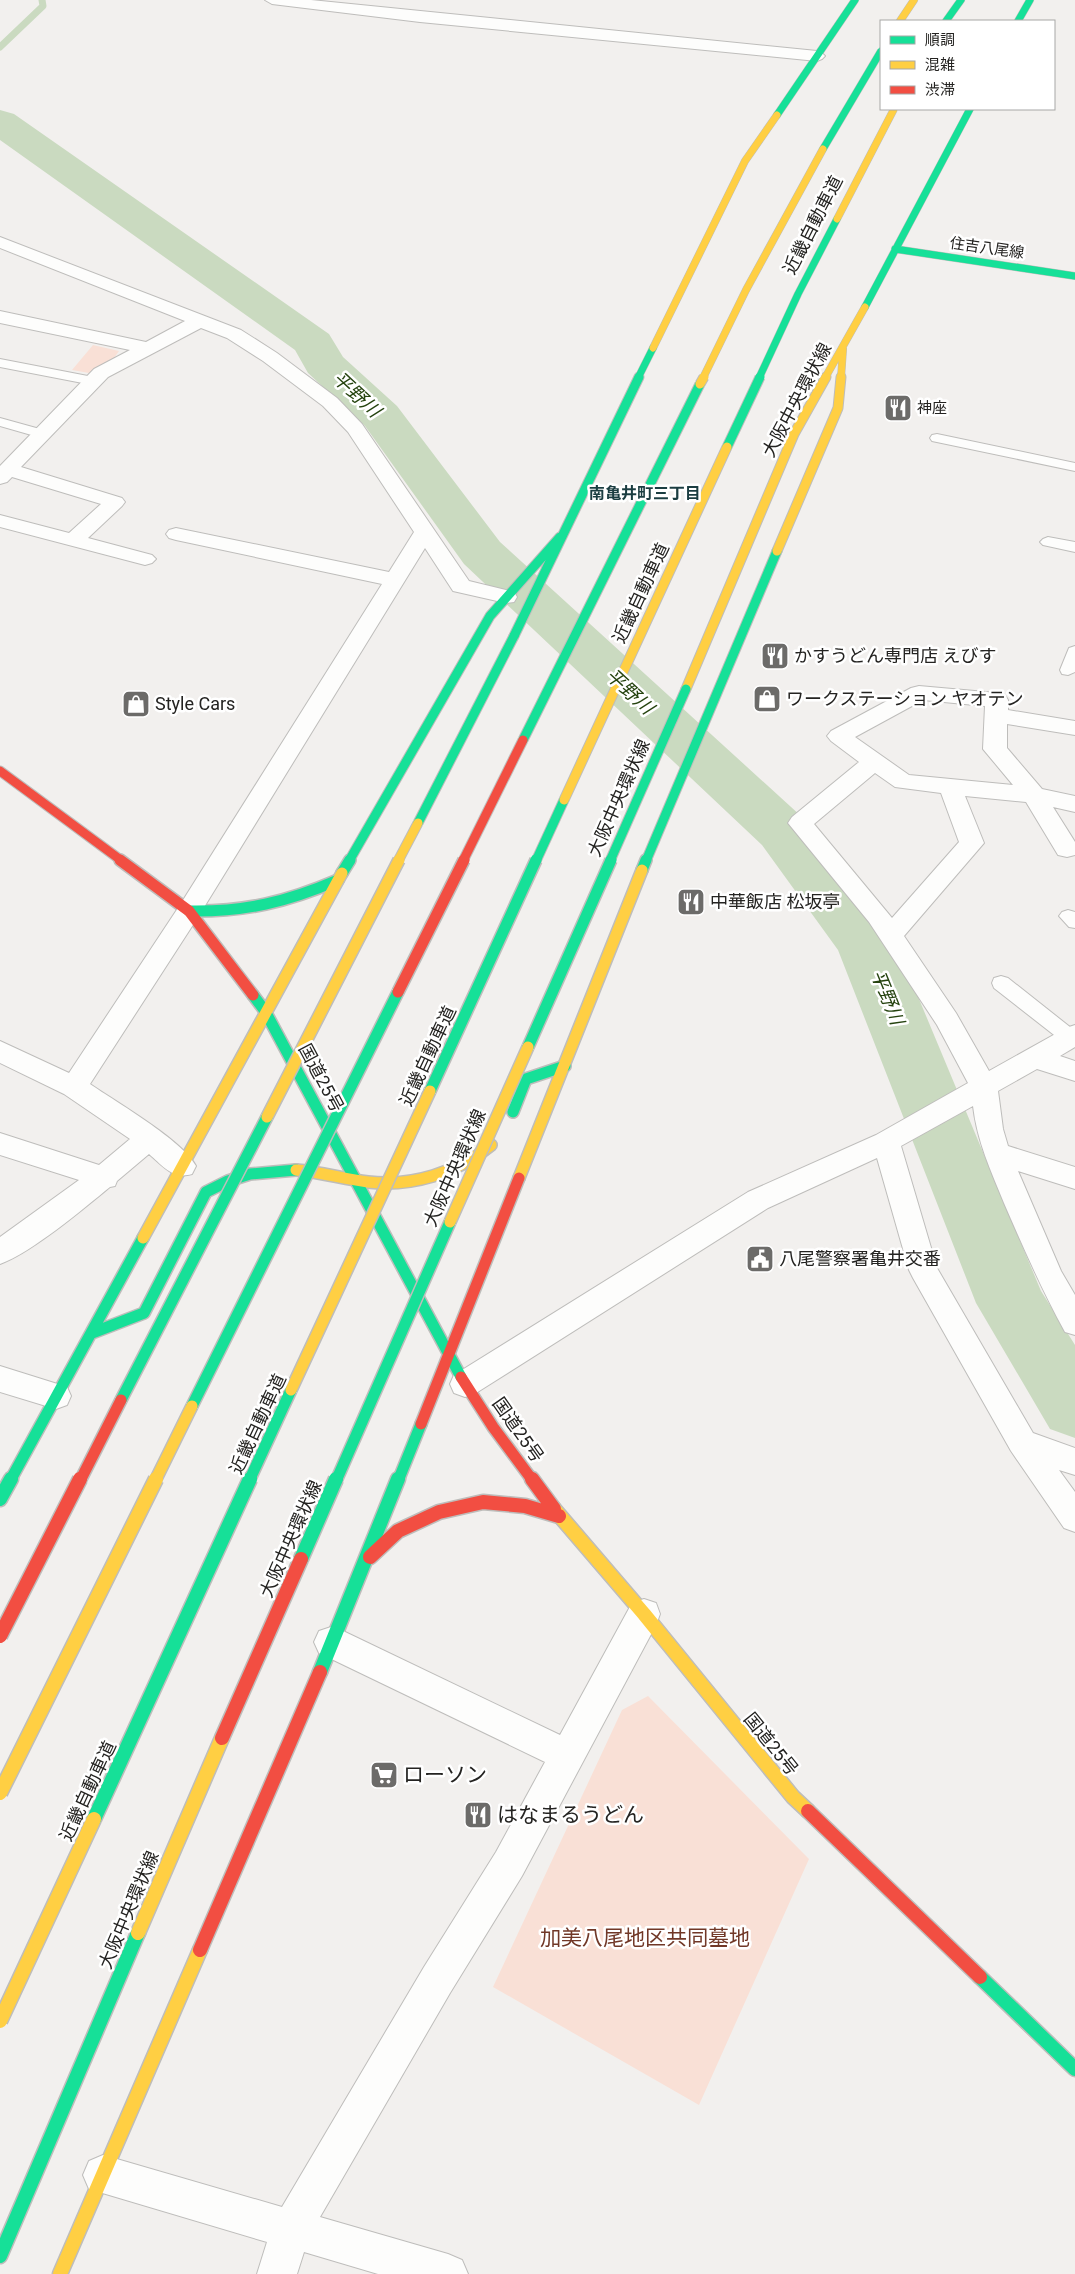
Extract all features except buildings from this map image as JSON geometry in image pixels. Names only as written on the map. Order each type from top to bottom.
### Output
[{"type":"main road","points":[[0,1636],[514,636],[745,161],[856,0]]},
{"type":"main road","points":[[901,20],[914,0]]},
{"type":"main road","points":[[947,20],[961,0]]},
{"type":"main road","points":[[1019,20],[1030,0]]},
{"type":"main road","name":"近畿自動車道","points":[[0,1793],[742,299],[806,177],[880,53]]},
{"type":"main road","name":"近畿自動車道","points":[[0,2021],[794,303],[893,110]]},
{"type":"main road","name":"大阪中央環状線","points":[[0,2256],[222,1738],[686,689],[794,434],[843,349],[969,110]]},
{"type":"main road","name":"住吉八尾線","points":[[895,249],[1075,276]]},
{"type":"main road","points":[[60,2274],[318,1678],[363,1563],[450,1355],[565,1066],[610,946],[838,408],[843,349]]},
{"type":"main road","points":[[0,1499],[338,880],[490,616],[560,538]]},
{"type":"main road","name":"国道25号","points":[[0,771],[190,911],[265,1012],[465,1384],[493,1427],[559,1516],[644,1614],[792,1798],[1075,2069]]},
{"type":"main road","points":[[190,911],[220,913],[249,911],[294,900],[338,880]]},
{"type":"main road","points":[[92,1333],[144,1313],[206,1192],[221,1182],[246,1172],[285,1169],[327,1173],[380,1183],[441,1174],[464,1164],[487,1149],[505,1129],[526,1079],[565,1066]]},
{"type":"main road","points":[[363,1563],[398,1531],[439,1512],[483,1502],[526,1506],[559,1516]]},
{"type":"street","points":[[272,0],[468,22],[817,56]]},
{"type":"street","points":[[0,242],[198,322],[234,334],[270,357],[330,402],[355,428],[461,586],[506,597]]},
{"type":"street","points":[[0,317],[147,348]]},
{"type":"street","points":[[72,541],[115,502],[4,474],[100,373],[198,322]]},
{"type":"street","points":[[0,521],[145,559]]},
{"type":"street","points":[[74,1087],[190,911],[425,531]]},
{"type":"street","points":[[176,534],[394,580]]},
{"type":"street","points":[[1067,849],[1034,794],[995,749],[998,700],[919,694],[839,736],[903,782],[1034,794],[1075,804]]},
{"type":"street","points":[[997,715],[1075,728]]},
{"type":"street","points":[[873,762],[800,823],[892,935],[947,1020],[984,1087],[989,1129],[997,1153],[1048,1273],[1075,1323]]},
{"type":"street","points":[[892,935],[972,843],[949,785]]},
{"type":"street","points":[[465,1384],[758,1200],[886,1142],[1073,1036]]},
{"type":"street","points":[[0,1051],[74,1087],[149,1138],[182,1166]]},
{"type":"street","points":[[1036,1058],[1075,1071]]},
{"type":"street","points":[[0,1252],[62,1211],[105,1178],[149,1138]]},
{"type":"street","points":[[886,1142],[923,1270],[1022,1442],[1075,1518]]},
{"type":"street","points":[[0,1144],[105,1178]]},
{"type":"street","points":[[997,1153],[1075,1178]]},
{"type":"street","points":[[0,1380],[56,1396]]},
{"type":"street","points":[[1022,1442],[1075,1462]]},
{"type":"street","points":[[277,2274],[291,2229],[437,1980],[509,1864],[644,1614]]},
{"type":"street","points":[[331,1642],[568,1756]]},
{"type":"street","points":[[103,2176],[448,2274]]},
{"type":"lane","points":[[0,363],[93,381]]},
{"type":"lane","points":[[0,422],[42,434]]},
{"type":"lane","points":[[937,438],[1075,467]]},
{"type":"lane","points":[[1048,542],[1075,547]]},
{"type":"lane","points":[[1068,670],[1075,651]]},
{"type":"lane","points":[[1001,983],[1073,1036]]},
{"type":"green space","points":[[93,345],[119,351],[114,358],[89,373],[72,370]]},
{"type":"green space","name":"加美八尾地区共同墓地","points":[[648,1696],[809,1859],[699,2105],[493,1987],[622,1710]]},
{"type":"waterway","points":[[0,47],[43,6],[42,0]]},
{"type":"waterway","name":"平野川","points":[[0,122],[313,343],[324,364],[381,416],[482,553],[782,831],[866,944],[1011,1303],[1075,1407]]},
{"type":"traffic: fast","points":[[777,115],[855,0]]},
{"type":"traffic: fast","points":[[947,20],[961,0]]},
{"type":"traffic: fast","points":[[1019,20],[1030,0]]},
{"type":"traffic: fast","points":[[823,149],[880,53]]},
{"type":"traffic: fast","points":[[865,307],[969,110]]},
{"type":"traffic: fast","points":[[727,447],[798,294],[837,219]]},
{"type":"traffic: fast","points":[[895,249],[1075,276]]},
{"type":"traffic: fast","points":[[514,636],[560,537],[653,348]]},
{"type":"traffic: fast","points":[[523,740],[700,384]]},
{"type":"traffic: fast","points":[[342,873],[490,616],[560,537]]},
{"type":"traffic: fast","points":[[642,870],[777,551]]},
{"type":"traffic: fast","points":[[418,823],[514,636]]},
{"type":"traffic: fast","points":[[528,1047],[686,689]]},
{"type":"traffic: fast","points":[[430,1091],[564,800]]},
{"type":"traffic: fast","points":[[189,911],[230,911],[265,906],[338,880]]},
{"type":"traffic: fast","points":[[192,1406],[398,992]]},
{"type":"traffic: fast","points":[[253,995],[265,1011],[461,1377]]},
{"type":"traffic: fast","points":[[513,1112],[526,1079],[565,1066]]},
{"type":"traffic: fast","points":[[121,1400],[267,1117]]},
{"type":"traffic: fast","points":[[92,1333],[144,1313],[206,1192],[228,1181],[250,1174],[296,1170]]},
{"type":"traffic: fast","points":[[301,1559],[450,1222]]},
{"type":"traffic: fast","points":[[0,1499],[143,1238]]},
{"type":"traffic: fast","points":[[94,1819],[291,1390]]},
{"type":"traffic: fast","points":[[320,1672],[421,1424]]},
{"type":"traffic: fast","points":[[0,2256],[138,1933]]},
{"type":"traffic: fast","points":[[980,1977],[1075,2069]]},
{"type":"traffic: slow","points":[[901,20],[914,0]]},
{"type":"traffic: slow","points":[[837,219],[893,110]]},
{"type":"traffic: slow","points":[[653,348],[745,161],[777,115]]},
{"type":"traffic: slow","points":[[700,384],[746,290],[823,149]]},
{"type":"traffic: slow","points":[[686,689],[794,434],[865,307]]},
{"type":"traffic: slow","points":[[777,551],[838,408],[843,349]]},
{"type":"traffic: slow","points":[[564,800],[727,447]]},
{"type":"traffic: slow","points":[[267,1117],[418,823]]},
{"type":"traffic: slow","points":[[519,1178],[610,946],[642,870]]},
{"type":"traffic: slow","points":[[143,1238],[342,873]]},
{"type":"traffic: slow","points":[[450,1222],[528,1047]]},
{"type":"traffic: slow","points":[[291,1390],[430,1091]]},
{"type":"traffic: slow","points":[[296,1170],[370,1182],[394,1183],[424,1178],[454,1169],[480,1154],[491,1145]]},
{"type":"traffic: slow","points":[[0,1793],[192,1406]]},
{"type":"traffic: slow","points":[[554,1509],[644,1614],[793,1797],[808,1811]]},
{"type":"traffic: slow","points":[[138,1933],[222,1738]]},
{"type":"traffic: slow","points":[[0,2021],[94,1819]]},
{"type":"traffic: slow","points":[[60,2274],[200,1950]]},
{"type":"traffic: jam","points":[[398,992],[523,740]]},
{"type":"traffic: jam","points":[[0,771],[189,911],[253,995]]},
{"type":"traffic: jam","points":[[421,1424],[519,1178]]},
{"type":"traffic: jam","points":[[461,1377],[493,1427],[554,1509]]},
{"type":"traffic: jam","points":[[0,1636],[121,1400]]},
{"type":"traffic: jam","points":[[370,1557],[398,1531],[439,1512],[483,1502],[525,1506],[559,1516]]},
{"type":"traffic: jam","points":[[222,1738],[301,1559]]},
{"type":"traffic: jam","points":[[200,1950],[320,1672]]},
{"type":"traffic: jam","points":[[808,1811],[980,1977]]},
{"type":"place","name":"神座","points":[[898,408]]},
{"type":"place","name":"かすうどん専門店 えびす","points":[[775,656]]},
{"type":"place","name":"ワークステーション ヤオテン","points":[[767,699]]},
{"type":"place","name":"Style Cars","points":[[136,704]]},
{"type":"place","name":"中華飯店 松坂亭","points":[[691,902]]},
{"type":"place","name":"八尾警察署亀井交番","points":[[760,1259]]},
{"type":"place","name":"ローソン","points":[[384,1775]]},
{"type":"place","name":"はなまるうどん","points":[[478,1815]]},
{"type":"district","name":"南亀井町三丁目","points":[[645,493]]}]
